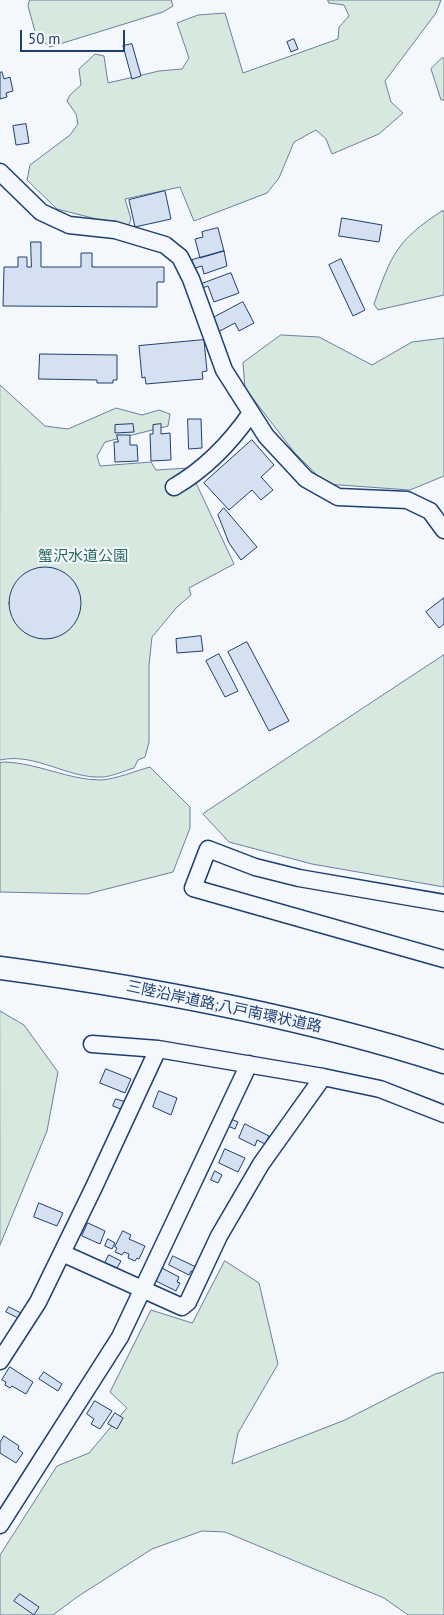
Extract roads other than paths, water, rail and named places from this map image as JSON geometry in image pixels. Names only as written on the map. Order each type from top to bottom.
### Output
[{"type":"highway","name":"三陸沿岸道路;八戸南環状道路","points":[[0,968],[94,980],[252,1011],[444,1062]]},
{"type":"street","points":[[0,172],[41,212],[69,225],[115,230],[164,245],[180,257],[191,279],[224,370],[266,436],[306,479],[322,490],[338,497],[407,500],[430,511],[444,530]]},
{"type":"street","points":[[174,487],[191,477],[237,434],[251,413]]},
{"type":"street","points":[[444,904],[298,878],[255,866],[208,849],[193,888],[444,959]]},
{"type":"street","points":[[92,1044],[158,1049],[324,1076],[380,1089],[444,1114]]},
{"type":"street","points":[[0,1361],[38,1302],[158,1049]]},
{"type":"street","points":[[0,1525],[120,1337],[249,1064]]},
{"type":"street","points":[[62,1253],[182,1307],[188,1302],[219,1236],[261,1164],[324,1076]]},
{"type":"park label","name":"蟹沢水道公園","points":[[83,557]]}]
